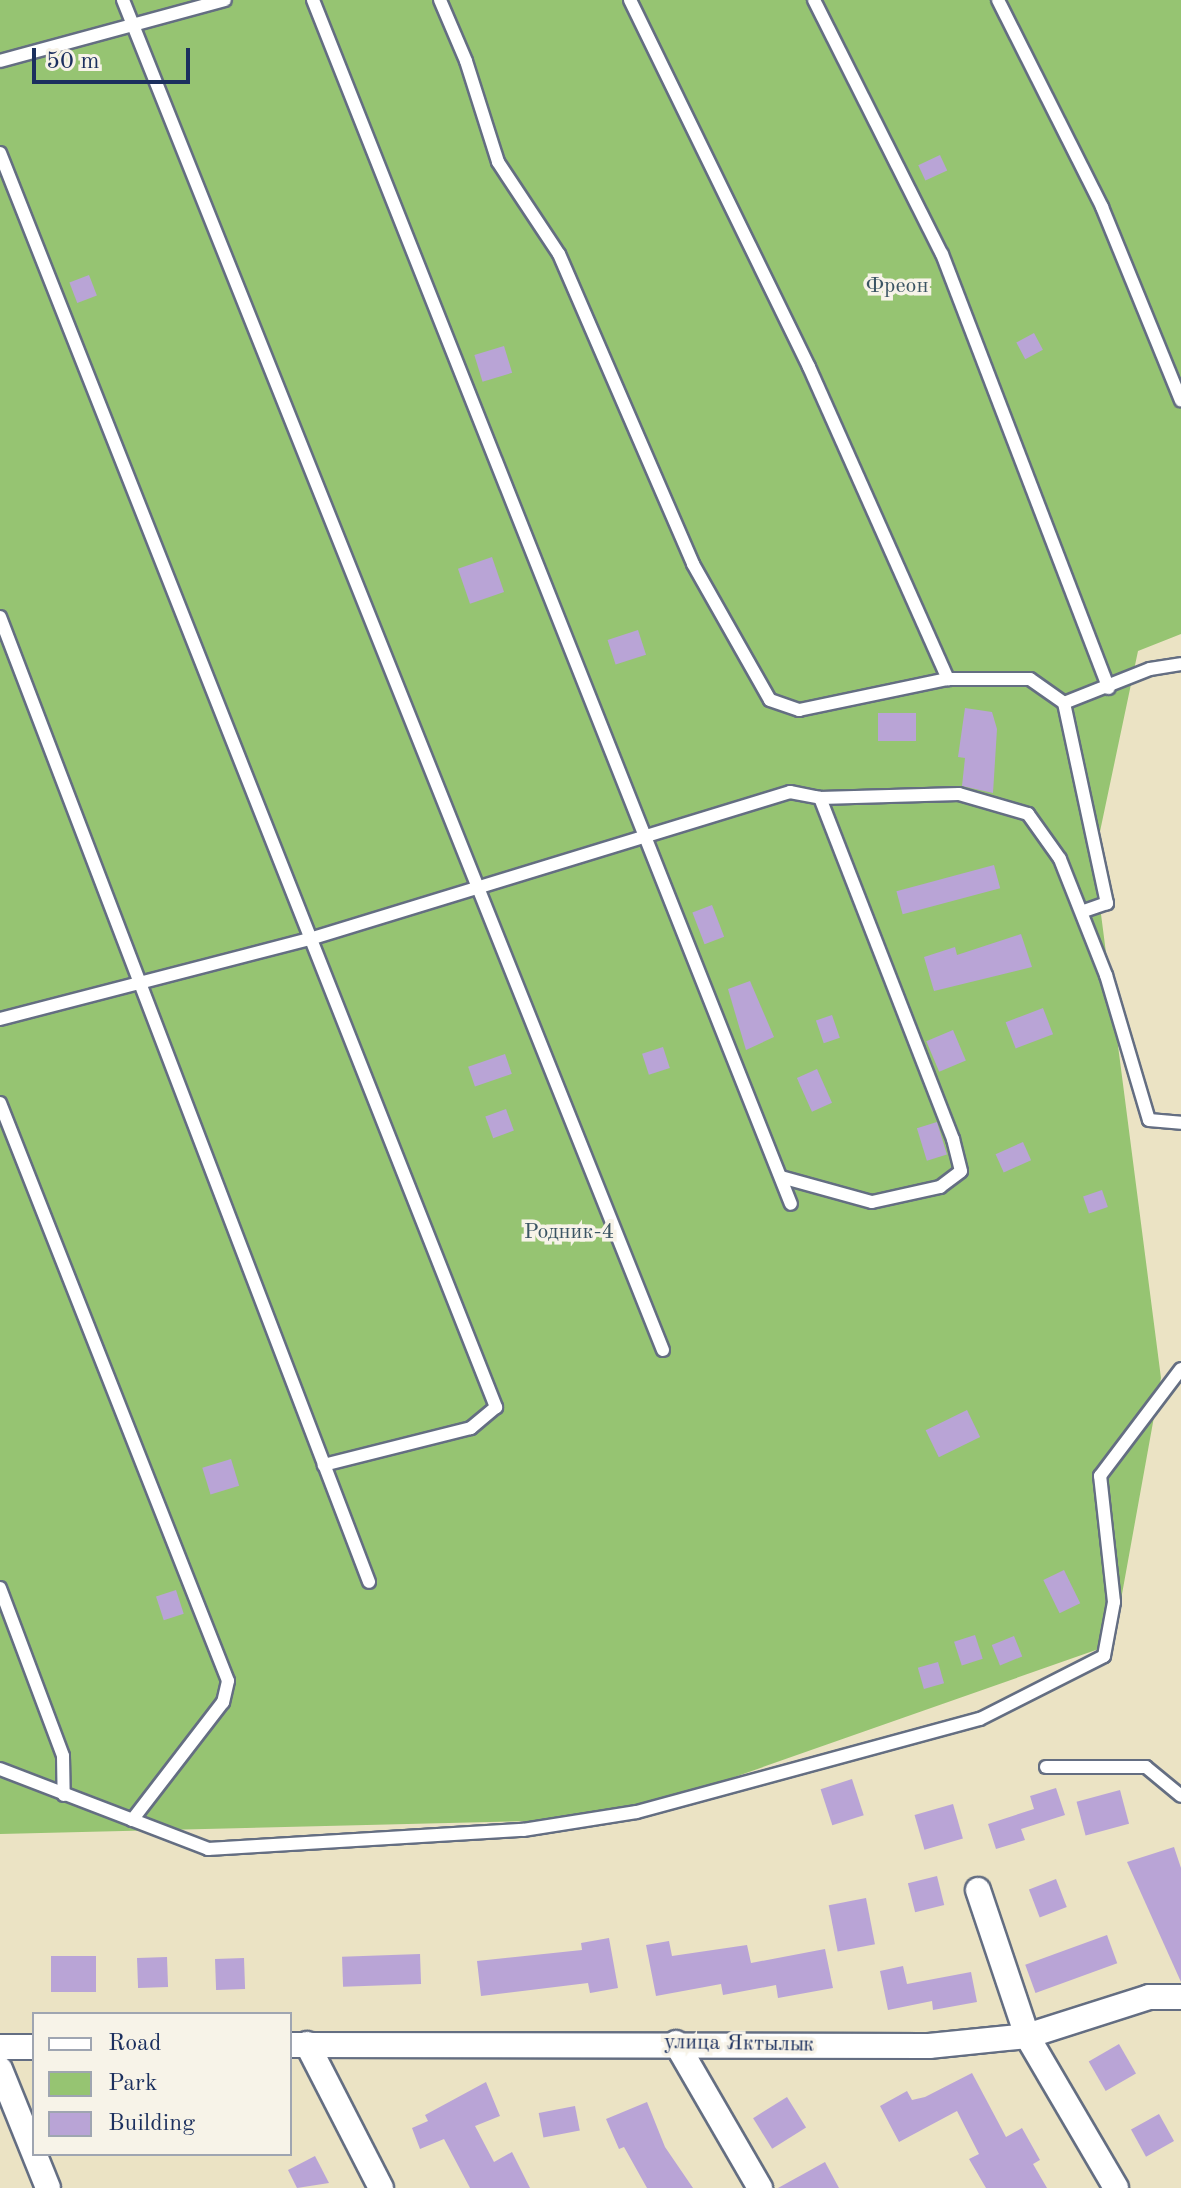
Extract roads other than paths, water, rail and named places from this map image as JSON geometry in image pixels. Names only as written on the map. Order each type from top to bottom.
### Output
[{"type":"street","points":[[978,1890],[1027,2036],[1116,2188]]},
{"type":"street","name":"улица Яктылык","points":[[299,2044],[929,2046],[1027,2036],[1149,1997],[1181,1997]]},
{"type":"street","points":[[676,2043],[760,2188]]},
{"type":"street","points":[[299,2044],[381,2188]]},
{"type":"street","points":[[0,2047],[32,2047]]},
{"type":"street","points":[[0,2069],[32,2148]]},
{"type":"street","points":[[35,2156],[48,2188]]},
{"type":"lane","points":[[123,0],[663,1350]]},
{"type":"lane","points":[[0,61],[225,0]]},
{"type":"lane","points":[[313,0],[791,1204]]},
{"type":"lane","points":[[440,0],[466,61],[498,162],[559,254],[693,564],[770,700],[799,710],[948,679],[1030,679],[1064,703],[1107,903],[1084,911]]},
{"type":"lane","points":[[630,0],[809,367],[948,679]]},
{"type":"lane","points":[[814,0],[942,254],[1109,688]]},
{"type":"lane","points":[[998,0],[1102,207],[1181,401]]},
{"type":"lane","points":[[0,153],[496,1407],[471,1428],[324,1465]]},
{"type":"lane","points":[[0,617],[144,985],[369,1582]]},
{"type":"lane","points":[[1064,703],[1109,688],[1150,669],[1181,664]]},
{"type":"lane","points":[[0,1019],[144,985],[313,938],[645,832],[790,792],[820,798],[959,794],[1028,814],[1060,859],[1084,911],[1149,1120],[1181,1123]]},
{"type":"lane","points":[[781,1177],[872,1202],[940,1187],[961,1171],[953,1139],[820,798]]},
{"type":"lane","points":[[0,1103],[228,1681],[223,1702],[132,1820]]},
{"type":"lane","points":[[0,1769],[208,1849],[523,1830],[637,1812],[980,1719],[1104,1656],[1114,1602],[1100,1476],[1181,1369]]},
{"type":"lane","points":[[0,1588],[63,1756],[64,1795]]},
{"type":"lane","points":[[1046,1767],[1146,1767],[1181,1796]]},
{"type":"park label","name":"Фреон","points":[[897,287]]},
{"type":"park label","name":"Родник-4","points":[[569,1233]]}]
